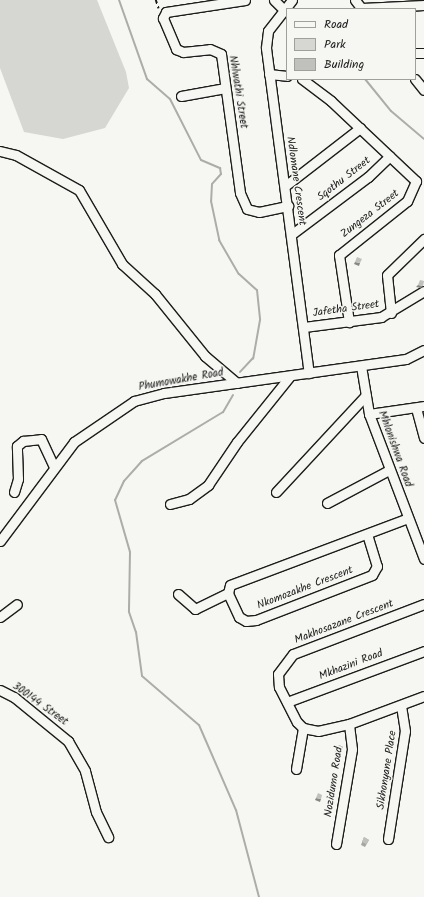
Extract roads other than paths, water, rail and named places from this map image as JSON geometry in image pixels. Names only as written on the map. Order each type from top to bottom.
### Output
[{"type":"street","name":"Nhlwathi Street","points":[[245,0],[166,12],[163,16],[176,49],[183,52],[210,49],[221,54],[244,205],[254,212],[288,206]]},
{"type":"street","points":[[274,0],[284,10]]},
{"type":"street","name":"Ndlomane Crescent","points":[[292,0],[267,36],[269,74],[292,234],[309,373]]},
{"type":"street","points":[[355,0],[361,8]]},
{"type":"street","points":[[378,8],[424,5]]},
{"type":"street","points":[[269,74],[286,76]]},
{"type":"street","points":[[416,79],[424,90]]},
{"type":"street","name":"Zungeza Street","points":[[303,80],[360,128],[414,178],[415,190],[395,211],[341,252],[339,260],[349,322]]},
{"type":"street","points":[[181,96],[225,88]]},
{"type":"street","points":[[285,186],[360,128]]},
{"type":"street","points":[[0,151],[16,155],[79,190],[122,264],[155,294],[205,356],[237,383]]},
{"type":"street","name":"Sqothu Street","points":[[292,234],[368,178],[390,156]]},
{"type":"street","name":"Jafetha Street","points":[[391,313],[387,275],[424,239]]},
{"type":"street","name":"Jafetha Street","points":[[304,327],[349,322],[391,313],[424,291]]},
{"type":"street","name":"Phumowakhe Road","points":[[0,541],[54,467],[84,433],[134,401],[237,383],[361,366],[406,358],[424,350]]},
{"type":"street","name":"Mhlonishwa Road","points":[[361,366],[369,414],[424,559]]},
{"type":"street","points":[[170,504],[190,499],[208,485],[237,442],[290,376]]},
{"type":"street","points":[[276,492],[366,395]]},
{"type":"street","points":[[369,414],[420,407],[424,438]]},
{"type":"street","points":[[14,492],[19,443],[33,437],[41,439],[54,467]]},
{"type":"street","points":[[326,503],[390,470]]},
{"type":"street","points":[[178,594],[195,609],[228,593],[234,583],[408,518]]},
{"type":"street","name":"Nkomozakhe Crescent","points":[[228,593],[239,616],[251,621],[372,575],[377,566],[367,534]]},
{"type":"street","points":[[0,617],[17,604]]},
{"type":"street","name":"Makhosazane Crescent","points":[[303,728],[287,702],[278,674],[288,658],[424,604]]},
{"type":"street","name":"Mkhazini Road","points":[[287,702],[424,651]]},
{"type":"street","name":"300144 Street","points":[[0,690],[65,738],[85,771],[96,812],[108,837]]},
{"type":"street","points":[[296,770],[303,728],[330,730],[401,706],[424,696]]},
{"type":"street","name":"Sikhonyane Place","points":[[388,839],[405,731],[401,706]]},
{"type":"street","name":"Nozidumo Road","points":[[336,844],[352,749],[349,724]]},
{"type":"waterway","points":[[119,0],[147,79],[170,99],[201,160],[220,168],[221,174],[212,184],[211,201],[219,240],[239,274],[257,290],[260,320],[253,358],[240,372]]},
{"type":"waterway","points":[[366,80],[391,111],[424,139]]},
{"type":"waterway","points":[[233,395],[223,412],[142,461],[124,481],[115,500],[130,552],[129,612],[136,632],[142,676],[199,725],[236,810],[259,897]]}]
